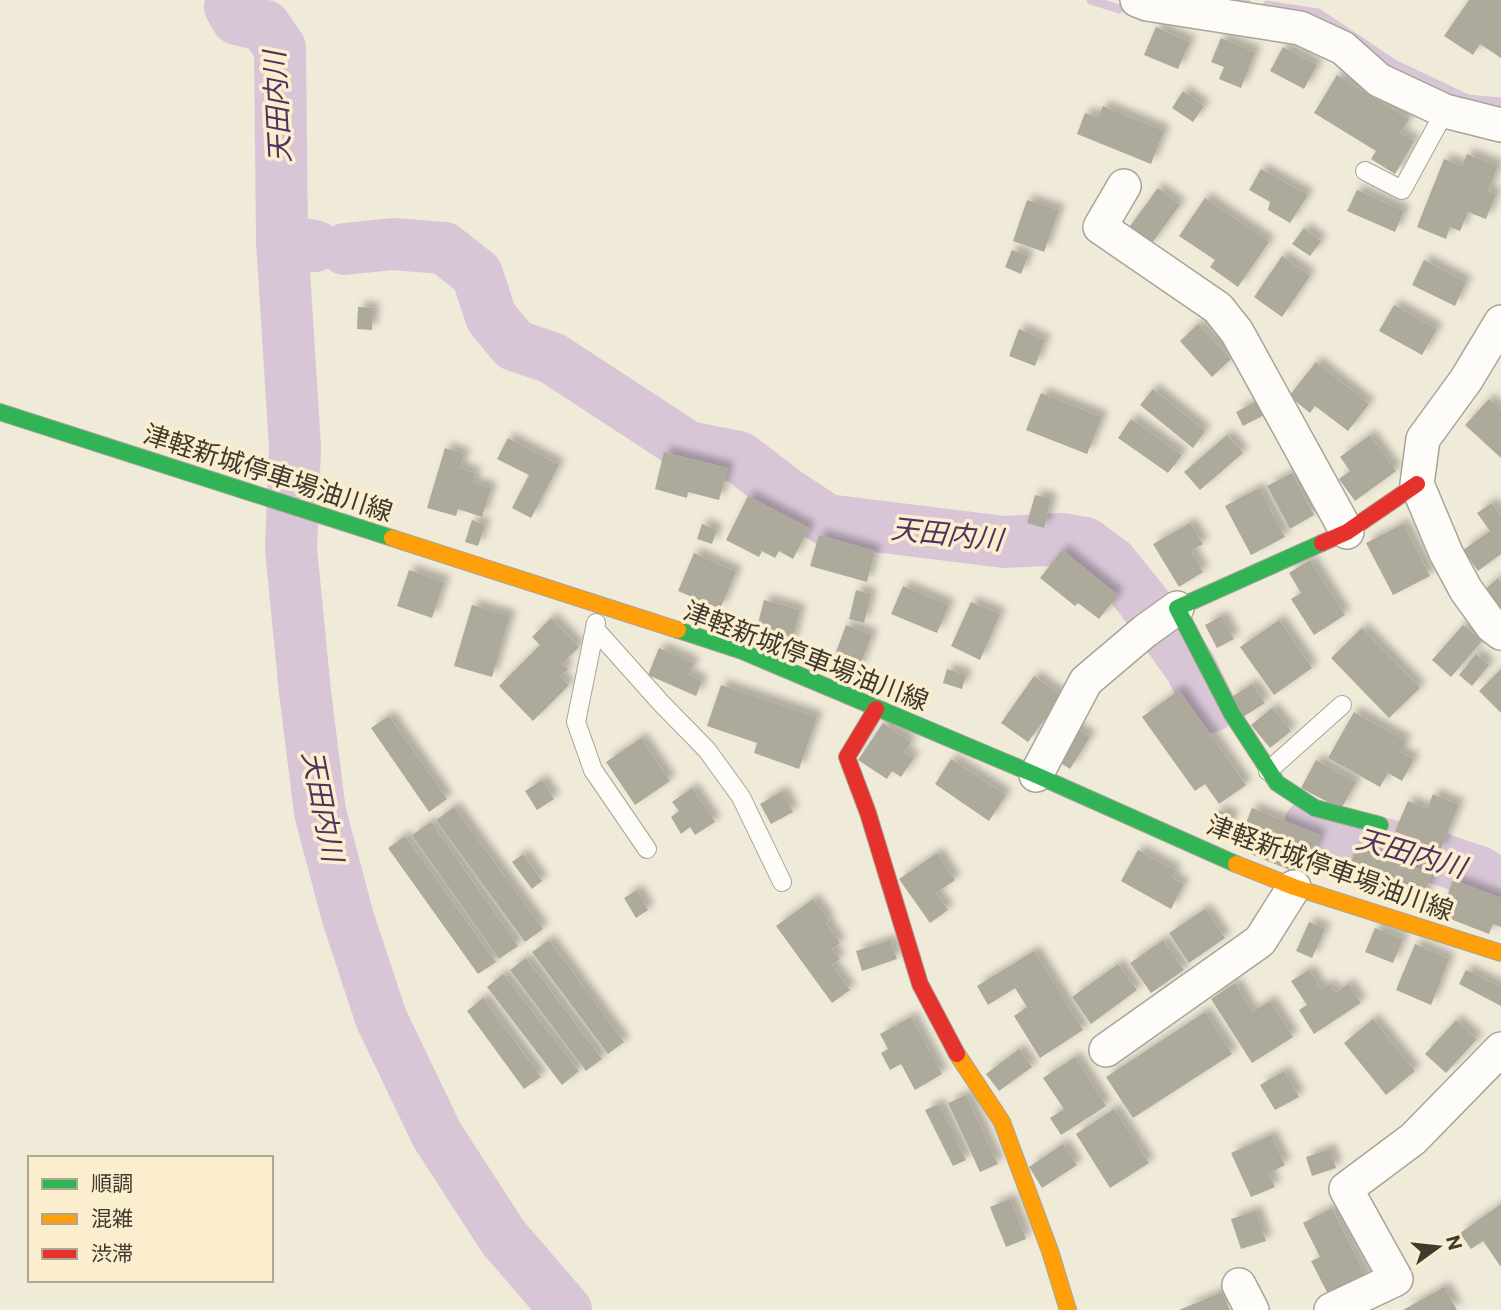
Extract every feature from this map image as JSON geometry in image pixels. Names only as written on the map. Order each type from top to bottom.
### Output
[{"type":"main road","name":"津軽新城停車場油川線","points":[[0,412],[742,652],[1036,775],[1223,859],[1294,887],[1501,953]]},
{"type":"main road","points":[[1380,825],[1315,808],[1277,783],[1233,714],[1163,618],[1347,531],[1417,484]]},
{"type":"main road","points":[[876,709],[846,757],[867,813],[920,984],[958,1056],[1002,1122],[1051,1251],[1068,1310]]},
{"type":"street","points":[[1137,0],[1147,4],[1255,10],[1343,48],[1380,80],[1445,111],[1501,125]]},
{"type":"street","points":[[1124,186],[1100,227],[1218,308],[1237,332],[1347,531]]},
{"type":"street","points":[[1501,322],[1466,380],[1423,439],[1417,484],[1446,553],[1466,590],[1492,626],[1501,633]]},
{"type":"street","points":[[1036,775],[1086,681],[1163,618]]},
{"type":"street","points":[[1106,1050],[1260,941],[1294,887]]},
{"type":"street","points":[[1331,1310],[1396,1279],[1346,1189],[1413,1139],[1501,1049]]},
{"type":"lane","points":[[1365,171],[1402,190],[1445,111]]},
{"type":"lane","points":[[599,606],[576,722],[593,770],[646,849]]},
{"type":"lane","points":[[595,629],[707,750],[741,797],[782,882]]},
{"type":"lane","points":[[1268,771],[1342,705]]},
{"type":"building","points":[[1469,0],[1501,0],[1501,58],[1480,44],[1473,55],[1444,36]]},
{"type":"building","points":[[1156,27],[1190,42],[1178,69],[1144,55]]},
{"type":"building","points":[[1221,38],[1255,52],[1241,88],[1219,79],[1224,67],[1211,62]]},
{"type":"building","points":[[1283,47],[1317,65],[1304,89],[1270,71]]},
{"type":"building","points":[[1337,75],[1409,119],[1400,133],[1414,141],[1395,174],[1371,159],[1376,151],[1314,113]]},
{"type":"building","points":[[1183,91],[1204,106],[1193,122],[1172,108]]},
{"type":"building","points":[[1103,106],[1164,131],[1151,164],[1077,134],[1085,113],[1098,117]]},
{"type":"building","points":[[1467,154],[1498,166],[1488,191],[1496,194],[1486,219],[1468,212],[1460,231],[1450,227],[1446,239],[1417,227],[1444,159],[1462,166]]},
{"type":"building","points":[[1261,169],[1308,195],[1290,223],[1268,210],[1270,202],[1249,190]]},
{"type":"building","points":[[1158,188],[1180,205],[1149,247],[1127,230]]},
{"type":"building","points":[[1357,190],[1404,211],[1395,232],[1347,211]]},
{"type":"building","points":[[1205,198],[1269,242],[1238,287],[1210,267],[1215,260],[1179,236]]},
{"type":"building","points":[[1027,200],[1059,210],[1044,252],[1013,241]]},
{"type":"building","points":[[1304,228],[1321,241],[1310,256],[1292,244]]},
{"type":"building","points":[[1012,250],[1028,256],[1021,274],[1005,267]]},
{"type":"building","points":[[1282,256],[1310,276],[1282,317],[1254,297]]},
{"type":"building","points":[[1424,260],[1466,282],[1455,306],[1412,285]]},
{"type":"building","points":[[1394,305],[1437,329],[1422,355],[1379,331]]},
{"type":"building","points":[[358,307],[373,308],[372,330],[357,329]]},
{"type":"building","points":[[1198,324],[1231,359],[1212,377],[1180,341]]},
{"type":"building","points":[[1019,329],[1045,340],[1035,366],[1009,356]]},
{"type":"building","points":[[1316,362],[1369,404],[1348,431],[1315,406],[1310,413],[1289,396]]},
{"type":"building","points":[[1153,389],[1205,431],[1193,448],[1140,405]]},
{"type":"building","points":[[1041,393],[1102,417],[1087,454],[1026,430]]},
{"type":"building","points":[[1489,399],[1501,411],[1501,458],[1465,425]]},
{"type":"building","points":[[1257,401],[1264,415],[1243,426],[1236,412]]},
{"type":"building","points":[[1131,419],[1182,455],[1168,473],[1118,438]]},
{"type":"building","points":[[1227,435],[1243,453],[1200,490],[1184,472]]},
{"type":"building","points":[[1370,435],[1396,471],[1355,501],[1339,479],[1350,471],[1340,457]]},
{"type":"building","points":[[508,438],[559,465],[531,518],[512,508],[529,475],[497,459]]},
{"type":"building","points":[[445,448],[464,454],[460,468],[475,473],[473,483],[491,488],[482,517],[458,509],[456,516],[427,508]]},
{"type":"building","points":[[664,452],[728,468],[719,500],[688,492],[687,498],[655,489]]},
{"type":"building","points":[[1292,473],[1314,515],[1290,529],[1267,486]]},
{"type":"building","points":[[1259,488],[1285,537],[1251,555],[1225,506]]},
{"type":"building","points":[[1035,495],[1051,499],[1044,528],[1027,523]]},
{"type":"building","points":[[748,496],[809,528],[793,559],[779,551],[775,558],[762,551],[759,557],[726,540]]},
{"type":"building","points":[[1492,503],[1501,516],[1501,554],[1478,571],[1463,550],[1490,531],[1477,513]]},
{"type":"building","points":[[472,520],[485,525],[478,546],[465,542]]},
{"type":"building","points":[[1190,523],[1203,544],[1191,551],[1203,572],[1179,587],[1153,544]]},
{"type":"building","points":[[702,524],[717,530],[712,544],[697,539]]},
{"type":"building","points":[[1403,524],[1430,576],[1393,595],[1366,543]]},
{"type":"building","points":[[819,535],[875,551],[867,582],[810,566]]},
{"type":"building","points":[[1062,550],[1118,595],[1099,619],[1078,603],[1075,606],[1040,578]]},
{"type":"building","points":[[694,553],[736,572],[720,609],[678,591]]},
{"type":"building","points":[[1310,560],[1345,615],[1314,635],[1291,599],[1301,593],[1289,573]]},
{"type":"building","points":[[409,570],[444,582],[432,618],[397,606]]},
{"type":"building","points":[[1498,578],[1501,582],[1501,620],[1479,595]]},
{"type":"building","points":[[903,586],[949,605],[937,633],[891,614]]},
{"type":"building","points":[[856,590],[871,594],[864,623],[849,619]]},
{"type":"building","points":[[764,600],[800,610],[791,645],[755,635]]},
{"type":"building","points":[[971,602],[1000,614],[980,660],[951,646]]},
{"type":"building","points":[[472,605],[510,616],[492,677],[454,666]]},
{"type":"building","points":[[1222,616],[1234,639],[1217,648],[1205,625]]},
{"type":"building","points":[[551,618],[579,647],[562,664],[568,669],[560,676],[569,685],[533,721],[499,686],[540,645],[532,637]]},
{"type":"building","points":[[1279,620],[1312,668],[1274,695],[1240,647]]},
{"type":"building","points":[[846,625],[872,635],[857,672],[832,663]]},
{"type":"building","points":[[1463,625],[1482,641],[1451,677],[1432,660]]},
{"type":"building","points":[[1362,628],[1420,688],[1389,718],[1331,658]]},
{"type":"building","points":[[659,648],[694,663],[688,675],[702,681],[696,696],[648,675]]},
{"type":"building","points":[[1476,654],[1489,665],[1472,686],[1459,675]]},
{"type":"building","points":[[947,669],[966,675],[962,689],[943,683]]},
{"type":"building","points":[[1501,669],[1501,713],[1479,691]]},
{"type":"building","points":[[1034,676],[1062,696],[1028,742],[1001,723]]},
{"type":"building","points":[[1252,684],[1265,703],[1243,717],[1230,698]]},
{"type":"building","points":[[721,685],[817,717],[799,769],[754,753],[757,743],[707,726]]},
{"type":"building","points":[[1179,690],[1246,785],[1219,804],[1205,784],[1195,791],[1142,717]]},
{"type":"building","points":[[1272,708],[1291,731],[1270,748],[1251,725]]},
{"type":"building","points":[[1354,712],[1406,741],[1400,752],[1414,759],[1402,781],[1388,773],[1380,787],[1328,758]]},
{"type":"building","points":[[389,716],[447,799],[429,812],[371,728]]},
{"type":"building","points":[[883,723],[911,742],[904,752],[914,758],[901,777],[892,771],[887,779],[858,760]]},
{"type":"building","points":[[1073,726],[1090,737],[1070,769],[1053,758]]},
{"type":"building","points":[[641,738],[670,781],[635,805],[606,762]]},
{"type":"building","points":[[951,759],[1006,795],[989,821],[935,784]]},
{"type":"building","points":[[1316,760],[1356,782],[1341,809],[1301,788]]},
{"type":"building","points":[[542,780],[554,799],[537,810],[525,791]]},
{"type":"building","points":[[692,788],[715,822],[695,835],[690,827],[681,834],[671,817],[679,811],[672,802]]},
{"type":"building","points":[[782,791],[793,812],[771,824],[760,804]]},
{"type":"building","points":[[1433,794],[1459,805],[1440,851],[1395,831],[1408,801],[1427,809]]},
{"type":"building","points":[[454,807],[543,929],[525,942],[436,820]]},
{"type":"building","points":[[1252,808],[1320,835],[1304,876],[1236,848]]},
{"type":"building","points":[[1217,810],[1233,815],[1224,840],[1209,835]]},
{"type":"building","points":[[431,822],[518,946],[499,959],[412,835]]},
{"type":"building","points":[[405,836],[496,962],[478,974],[388,848]]},
{"type":"building","points":[[1355,849],[1432,873],[1422,905],[1378,892],[1382,881],[1349,871]]},
{"type":"building","points":[[1138,850],[1176,871],[1172,878],[1184,884],[1171,909],[1121,881]]},
{"type":"building","points":[[937,853],[955,880],[936,893],[948,910],[930,923],[899,879]]},
{"type":"building","points":[[523,854],[542,881],[532,889],[512,862]]},
{"type":"building","points":[[1453,880],[1501,898],[1501,927],[1493,924],[1489,934],[1440,915]]},
{"type":"building","points":[[637,890],[648,910],[636,918],[624,898]]},
{"type":"building","points":[[813,899],[829,921],[826,923],[840,943],[832,949],[840,959],[832,965],[850,990],[832,1003],[776,926]]},
{"type":"building","points":[[1205,909],[1225,938],[1189,963],[1169,933]]},
{"type":"building","points":[[1309,922],[1325,929],[1312,958],[1296,951]]},
{"type":"building","points":[[1375,928],[1403,939],[1393,963],[1365,952]]},
{"type":"building","points":[[549,940],[624,1042],[608,1054],[532,952]]},
{"type":"building","points":[[890,940],[897,959],[862,971],[856,951]]},
{"type":"building","points":[[1163,940],[1184,970],[1151,993],[1130,963]]},
{"type":"building","points":[[1415,944],[1449,959],[1431,1005],[1396,990]]},
{"type":"building","points":[[1034,951],[1083,1030],[1040,1058],[1014,1016],[1027,1007],[1015,988],[988,1005],[977,986]]},
{"type":"building","points":[[526,958],[602,1059],[586,1071],[510,970]]},
{"type":"building","points":[[1118,964],[1137,990],[1091,1024],[1072,997]]},
{"type":"building","points":[[1309,970],[1321,989],[1330,984],[1335,993],[1348,984],[1361,1003],[1314,1034],[1299,1010],[1307,1005],[1291,981]]},
{"type":"building","points":[[1466,970],[1501,987],[1501,1006],[1459,984]]},
{"type":"building","points":[[503,974],[579,1071],[562,1085],[487,987]]},
{"type":"building","points":[[1235,983],[1252,1012],[1270,1001],[1293,1037],[1252,1063],[1211,999]]},
{"type":"building","points":[[483,998],[541,1077],[524,1089],[467,1011]]},
{"type":"building","points":[[1205,1012],[1232,1054],[1133,1118],[1106,1077]]},
{"type":"building","points":[[911,1017],[942,1074],[915,1090],[901,1064],[890,1070],[881,1053],[888,1049],[880,1034]]},
{"type":"building","points":[[1373,1019],[1415,1071],[1386,1095],[1344,1043]]},
{"type":"building","points":[[1456,1020],[1477,1039],[1446,1073],[1425,1054]]},
{"type":"building","points":[[1019,1049],[1032,1067],[999,1091],[986,1074]]},
{"type":"building","points":[[1075,1057],[1106,1106],[1061,1135],[1050,1118],[1064,1109],[1043,1078]]},
{"type":"building","points":[[1284,1071],[1299,1097],[1275,1110],[1260,1085]]},
{"type":"building","points":[[966,1095],[998,1164],[980,1172],[948,1103]]},
{"type":"building","points":[[939,1104],[966,1160],[953,1166],[925,1110]]},
{"type":"building","points":[[1114,1109],[1149,1163],[1110,1188],[1076,1134]]},
{"type":"building","points":[[1271,1135],[1285,1165],[1269,1173],[1275,1187],[1251,1197],[1231,1153]]},
{"type":"building","points":[[1063,1144],[1077,1165],[1042,1188],[1029,1167]]},
{"type":"building","points":[[1330,1149],[1336,1168],[1312,1176],[1306,1157]]},
{"type":"building","points":[[1010,1199],[1026,1239],[1006,1247],[990,1207]]},
{"type":"building","points":[[1501,1204],[1501,1267],[1483,1241],[1471,1249],[1460,1233]]},
{"type":"building","points":[[1332,1208],[1368,1280],[1330,1298],[1311,1261],[1320,1257],[1303,1223]]},
{"type":"building","points":[[1256,1211],[1266,1241],[1241,1249],[1231,1219]]},
{"type":"building","points":[[1444,1287],[1457,1310],[1403,1310]]},
{"type":"building","points":[[1222,1292],[1230,1310],[1179,1310]]},
{"type":"waterway","name":"天田内川","points":[[231,0],[230,7],[237,19],[265,26],[280,48],[282,240],[315,246]]},
{"type":"waterway","points":[[1091,0],[1119,9]]},
{"type":"waterway","points":[[1228,0],[1246,2]]},
{"type":"waterway","points":[[1267,5],[1318,13],[1394,64],[1468,99],[1501,102]]},
{"type":"waterway","name":"天田内川","points":[[282,240],[295,447],[291,549],[320,812],[348,918],[381,1018],[437,1135],[503,1237],[566,1310]]},
{"type":"waterway","name":"天田内川","points":[[345,249],[393,244],[444,248],[477,274],[491,317],[514,345],[552,358],[688,447],[739,457],[827,520],[1004,542],[1063,539],[1085,543],[1112,563],[1142,600],[1191,668],[1210,707]]},
{"type":"waterway","name":"天田内川","points":[[1310,825],[1437,858],[1479,872],[1501,887]]},
{"type":"traffic: fast","points":[[0,412],[392,538]]},
{"type":"traffic: fast","points":[[1322,543],[1177,608],[1232,714],[1277,783],[1315,808],[1380,825]]},
{"type":"traffic: fast","points":[[678,630],[742,651],[1036,775],[1236,864]]},
{"type":"traffic: slow","points":[[392,538],[678,630]]},
{"type":"traffic: slow","points":[[1236,864],[1294,887],[1501,953]]},
{"type":"traffic: slow","points":[[957,1054],[1002,1122],[1050,1251],[1068,1310]]},
{"type":"traffic: jam","points":[[1322,543],[1347,532],[1417,484]]},
{"type":"traffic: jam","points":[[876,709],[847,757],[868,813],[920,984],[957,1054]]}]
